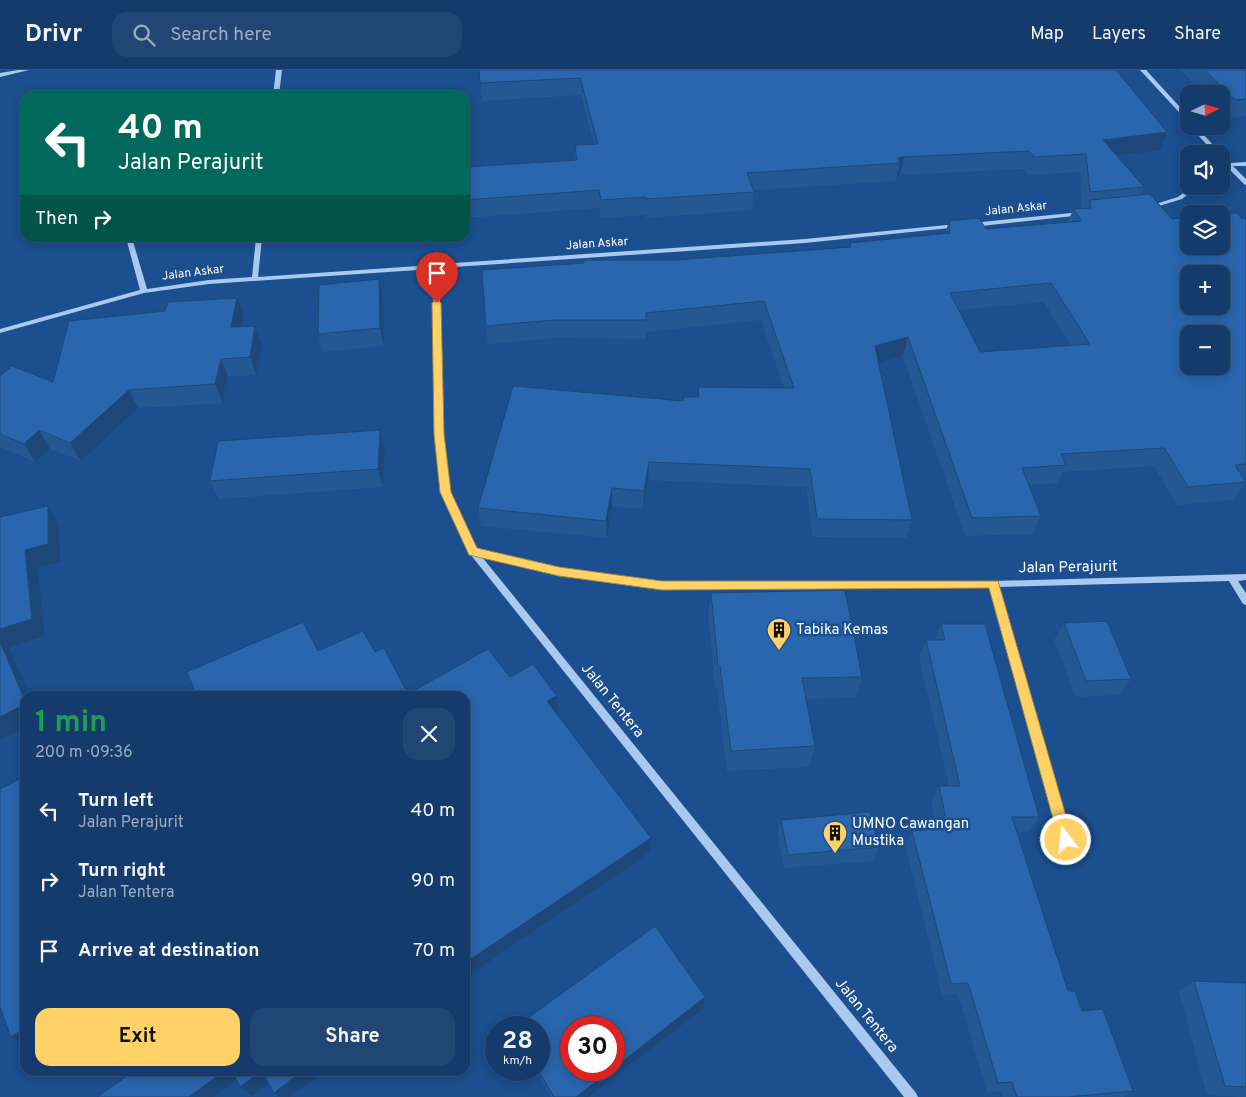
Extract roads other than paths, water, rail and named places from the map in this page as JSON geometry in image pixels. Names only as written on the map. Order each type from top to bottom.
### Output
[{"type":"street","points":[[0,75],[26,70]]},
{"type":"street","points":[[277,90],[279,70]]},
{"type":"street","points":[[1142,70],[1180,111]]},
{"type":"street","points":[[1201,135],[1210,145]]},
{"type":"street","points":[[1230,165],[1246,164]]},
{"type":"street","points":[[1230,167],[1246,182]]},
{"type":"street","points":[[1144,208],[1180,198],[1184,195]]},
{"type":"street","name":"Jalan Askar","points":[[0,331],[144,291],[255,277],[805,241],[1086,213]]},
{"type":"street","points":[[130,242],[144,291]]},
{"type":"street","points":[[255,277],[259,242]]},
{"type":"street","name":"Jalan Tentera","points":[[436,265],[439,434],[445,492],[473,552],[912,1097]]},
{"type":"street","name":"Jalan Perajurit","points":[[473,552],[559,572],[662,586],[994,584],[1246,577]]},
{"type":"street","points":[[1232,578],[1246,601]]},
{"type":"street","points":[[994,584],[1066,840]]},
{"type":"place","name":"Tabika Kemas","points":[[779,651]]},
{"type":"place","name":"UMNO Cawangan Mustika","points":[[835,854]]}]
